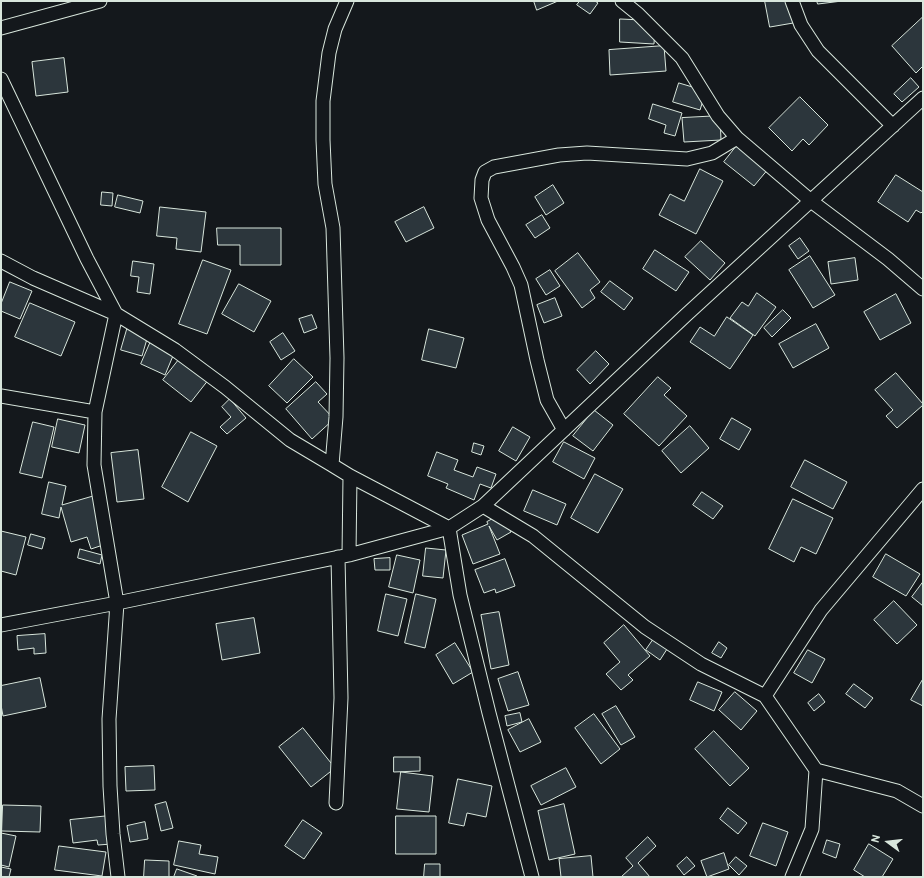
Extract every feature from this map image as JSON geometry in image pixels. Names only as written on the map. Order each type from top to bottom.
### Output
[{"type":"street","points":[[1,28],[100,1]]},
{"type":"street","points":[[332,465],[336,417],[337,358],[333,228],[325,184],[323,101],[329,53],[335,29],[347,1]]},
{"type":"street","points":[[622,1],[638,14],[682,58],[718,116],[737,138],[811,201],[888,259],[923,289]]},
{"type":"street","points":[[792,1],[801,25],[818,51],[893,126]]},
{"type":"street","points":[[1,79],[87,259],[116,314],[95,412],[94,465],[117,603],[109,719],[110,793],[118,877]]},
{"type":"street","points":[[1,626],[344,556],[449,528],[483,506],[686,315],[923,98]]},
{"type":"street","points":[[564,430],[547,400],[521,285],[488,220],[481,198],[482,180],[485,172],[494,167],[559,155],[586,152],[687,159],[712,153],[737,138]]},
{"type":"street","points":[[1,261],[33,278],[116,314],[176,350],[225,387],[290,440],[350,476],[449,528]]},
{"type":"street","points":[[1,396],[95,412]]},
{"type":"street","points":[[336,803],[341,698],[344,556],[350,476]]},
{"type":"street","points":[[765,696],[821,610],[923,489]]},
{"type":"street","points":[[483,506],[533,536],[645,627],[701,664],[765,696],[816,770],[812,829],[792,877]]},
{"type":"street","points":[[449,528],[460,595],[489,714],[532,877]]},
{"type":"street","points":[[816,770],[897,791],[923,806]]},
{"type":"building","points":[[534,1],[558,1],[537,10]]},
{"type":"building","points":[[580,1],[595,1],[598,3],[590,14],[577,5]]},
{"type":"building","points":[[765,1],[795,1],[799,22],[770,27]]},
{"type":"building","points":[[817,1],[842,1],[818,4]]},
{"type":"building","points":[[923,17],[923,66],[916,73],[892,46]]},
{"type":"building","points":[[620,19],[643,20],[655,28],[654,44],[620,42]]},
{"type":"building","points":[[664,46],[666,71],[610,75],[609,50]]},
{"type":"building","points":[[64,58],[68,92],[36,96],[32,62]]},
{"type":"building","points":[[911,78],[919,87],[902,102],[894,94]]},
{"type":"building","points":[[679,83],[706,91],[700,110],[673,102]]},
{"type":"building","points":[[800,97],[828,125],[809,145],[803,139],[792,151],[769,128]]},
{"type":"building","points":[[653,104],[682,113],[675,136],[664,133],[666,125],[649,119]]},
{"type":"building","points":[[720,116],[721,140],[684,142],[682,118]]},
{"type":"building","points":[[739,143],[769,168],[754,186],[724,162]]},
{"type":"building","points":[[700,169],[723,181],[696,234],[659,215],[670,194],[684,201]]},
{"type":"building","points":[[896,175],[923,192],[923,211],[921,213],[916,210],[908,222],[878,202]]},
{"type":"building","points":[[553,185],[564,203],[546,215],[535,197]]},
{"type":"building","points":[[102,192],[113,193],[112,206],[101,205]]},
{"type":"building","points":[[118,195],[143,201],[140,213],[115,207]]},
{"type":"building","points":[[160,207],[206,212],[201,252],[176,249],[177,238],[157,236]]},
{"type":"building","points":[[424,207],[434,228],[406,242],[395,222]]},
{"type":"building","points":[[542,215],[550,228],[535,238],[526,225]]},
{"type":"building","points":[[217,228],[281,228],[281,265],[240,265],[240,245],[218,245]]},
{"type":"building","points":[[800,238],[809,251],[798,259],[789,246]]},
{"type":"building","points":[[701,241],[725,263],[710,280],[685,257]]},
{"type":"building","points":[[655,250],[689,272],[676,291],[643,269]]},
{"type":"building","points":[[578,253],[600,282],[590,290],[595,298],[582,308],[555,271]]},
{"type":"building","points":[[810,256],[835,295],[813,308],[789,270]]},
{"type":"building","points":[[855,258],[858,280],[831,284],[828,262]]},
{"type":"building","points":[[203,260],[231,270],[207,334],[179,324]]},
{"type":"building","points":[[133,261],[154,264],[150,294],[137,292],[139,277],[131,276]]},
{"type":"building","points":[[550,270],[560,286],[546,295],[536,279]]},
{"type":"building","points":[[610,281],[633,298],[624,310],[601,292]]},
{"type":"building","points":[[10,282],[32,291],[20,319],[1,311],[1,304]]},
{"type":"building","points":[[239,284],[271,301],[254,332],[222,314]]},
{"type":"building","points":[[757,293],[776,307],[755,336],[730,318],[742,302],[748,306]]},
{"type":"building","points":[[896,294],[911,323],[880,340],[864,312]]},
{"type":"building","points":[[555,298],[562,316],[544,323],[537,305]]},
{"type":"building","points":[[30,303],[75,322],[61,356],[15,337]]},
{"type":"building","points":[[783,310],[791,318],[772,337],[764,328]]},
{"type":"building","points":[[312,315],[317,328],[304,333],[299,319]]},
{"type":"building","points":[[727,317],[753,335],[730,369],[690,342],[700,327],[714,336]]},
{"type":"building","points":[[816,324],[829,348],[793,368],[779,344]]},
{"type":"building","points":[[128,326],[149,332],[142,356],[121,350]]},
{"type":"building","points":[[429,329],[464,338],[456,368],[422,360]]},
{"type":"building","points":[[283,333],[295,351],[281,360],[270,342]]},
{"type":"building","points":[[151,341],[175,351],[165,375],[141,364]]},
{"type":"building","points":[[596,351],[609,364],[590,384],[577,370]]},
{"type":"building","points":[[181,357],[209,379],[191,402],[163,380]]},
{"type":"building","points":[[294,359],[313,377],[287,403],[269,386]]},
{"type":"building","points":[[896,373],[923,404],[897,428],[886,416],[893,410],[875,390]]},
{"type":"building","points":[[658,377],[671,388],[664,395],[687,416],[659,446],[624,414]]},
{"type":"building","points":[[316,382],[327,394],[318,402],[334,419],[312,439],[286,409]]},
{"type":"building","points":[[230,399],[246,418],[227,434],[220,427],[231,417],[222,407]]},
{"type":"building","points":[[594,410],[613,425],[593,451],[573,436]]},
{"type":"building","points":[[732,418],[751,429],[739,450],[720,439]]},
{"type":"building","points":[[58,419],[85,425],[79,453],[52,447]]},
{"type":"building","points":[[33,422],[54,427],[42,478],[20,473]]},
{"type":"building","points":[[690,426],[709,448],[681,473],[662,451]]},
{"type":"building","points":[[513,427],[530,437],[516,461],[499,451]]},
{"type":"building","points":[[191,432],[217,446],[188,502],[162,487]]},
{"type":"building","points":[[564,442],[595,458],[584,479],[553,462]]},
{"type":"building","points":[[474,443],[484,446],[481,455],[472,452]]},
{"type":"building","points":[[138,450],[144,499],[117,502],[111,453]]},
{"type":"building","points":[[437,452],[458,460],[454,470],[473,477],[477,467],[496,474],[491,488],[480,484],[474,500],[446,488],[448,484],[428,476]]},
{"type":"building","points":[[805,460],[847,482],[833,509],[791,487]]},
{"type":"building","points":[[595,474],[623,489],[598,533],[571,518]]},
{"type":"building","points":[[49,482],[66,486],[62,505],[93,496],[106,544],[91,549],[87,537],[71,542],[61,507],[59,518],[42,514]]},
{"type":"building","points":[[533,490],[566,504],[557,525],[524,511]]},
{"type":"building","points":[[702,492],[723,506],[713,519],[693,505]]},
{"type":"building","points":[[793,499],[833,518],[816,554],[801,547],[794,562],[769,549]]},
{"type":"building","points":[[502,514],[511,532],[497,540],[489,526],[500,554],[473,564],[462,535],[488,524],[487,522]]},
{"type":"building","points":[[1,531],[26,537],[16,575],[1,571]]},
{"type":"building","points":[[31,534],[45,538],[42,549],[28,545]]},
{"type":"building","points":[[426,548],[446,550],[443,578],[423,576]]},
{"type":"building","points":[[80,549],[102,555],[100,564],[78,558]]},
{"type":"building","points":[[886,554],[920,574],[906,596],[873,577]]},
{"type":"building","points":[[397,555],[420,560],[413,593],[389,587]]},
{"type":"building","points":[[390,558],[390,570],[375,570],[374,559]]},
{"type":"building","points":[[505,559],[515,586],[496,593],[495,589],[484,593],[475,570]]},
{"type":"building","points":[[923,582],[923,606],[912,597]]},
{"type":"building","points":[[386,594],[407,599],[398,636],[378,631]]},
{"type":"building","points":[[416,594],[436,599],[425,648],[405,643]]},
{"type":"building","points":[[894,601],[917,625],[897,644],[874,620]]},
{"type":"building","points":[[499,612],[509,665],[491,669],[481,615]]},
{"type":"building","points":[[254,618],[260,653],[222,660],[216,624]]},
{"type":"building","points":[[624,625],[650,656],[628,675],[633,680],[621,690],[606,674],[620,662],[604,643]]},
{"type":"building","points":[[45,634],[46,653],[34,654],[34,648],[18,650],[17,636]]},
{"type":"building","points":[[655,637],[669,646],[660,660],[646,650]]},
{"type":"building","points":[[719,642],[727,648],[721,658],[712,653]]},
{"type":"building","points":[[455,643],[473,672],[453,684],[436,655]]},
{"type":"building","points":[[808,650],[825,659],[812,683],[794,673]]},
{"type":"building","points":[[518,672],[529,705],[508,711],[498,679]]},
{"type":"building","points":[[40,678],[46,707],[3,716],[1,705],[1,686]]},
{"type":"building","points":[[923,679],[923,706],[911,700]]},
{"type":"building","points":[[698,682],[722,692],[714,711],[690,700]]},
{"type":"building","points":[[854,684],[873,698],[865,708],[846,694]]},
{"type":"building","points":[[735,692],[757,711],[741,730],[719,710]]},
{"type":"building","points":[[819,694],[825,702],[814,711],[808,703]]},
{"type":"building","points":[[616,706],[635,737],[621,745],[602,714]]},
{"type":"building","points":[[520,713],[522,722],[507,726],[505,716]]},
{"type":"building","points":[[594,714],[620,749],[601,764],[575,728]]},
{"type":"building","points":[[529,719],[541,742],[520,752],[508,730]]},
{"type":"building","points":[[303,728],[335,768],[311,787],[279,747]]},
{"type":"building","points":[[714,731],[749,768],[730,786],[695,749]]},
{"type":"building","points":[[394,757],[420,757],[420,771],[394,772]]},
{"type":"building","points":[[154,766],[155,790],[126,791],[125,767]]},
{"type":"building","points":[[566,768],[576,787],[541,805],[531,786]]},
{"type":"building","points":[[401,772],[433,776],[429,812],[397,809]]},
{"type":"building","points":[[458,779],[492,786],[486,817],[467,813],[464,826],[449,823]]},
{"type":"building","points":[[166,802],[173,828],[161,831],[155,805]]},
{"type":"building","points":[[564,804],[575,854],[549,860],[538,811]]},
{"type":"building","points":[[3,805],[41,806],[40,832],[2,831]]},
{"type":"building","points":[[728,808],[747,823],[738,834],[720,819]]},
{"type":"building","points":[[109,816],[112,844],[98,845],[97,840],[73,843],[70,820]]},
{"type":"building","points":[[396,816],[436,816],[436,854],[396,854]]},
{"type":"building","points":[[303,820],[322,833],[304,859],[285,846]]},
{"type":"building","points":[[145,822],[148,839],[130,842],[127,826]]},
{"type":"building","points":[[763,823],[788,832],[776,866],[750,856]]},
{"type":"building","points":[[1,833],[16,836],[9,867],[1,865]]},
{"type":"building","points":[[648,837],[656,846],[638,863],[650,877],[621,877],[633,866],[626,858]]},
{"type":"building","points":[[827,840],[840,844],[836,858],[823,853]]},
{"type":"building","points":[[179,841],[201,845],[199,854],[218,857],[215,874],[174,865]]},
{"type":"building","points":[[869,844],[893,859],[882,877],[865,877],[854,870]]},
{"type":"building","points":[[59,846],[106,852],[102,876],[55,870]]},
{"type":"building","points":[[724,853],[729,869],[707,877],[701,861]]},
{"type":"building","points":[[591,856],[593,877],[561,877],[559,859]]},
{"type":"building","points":[[687,857],[695,866],[684,875],[677,866]]},
{"type":"building","points":[[736,857],[747,866],[739,875],[729,865]]},
{"type":"building","points":[[145,860],[169,861],[169,877],[144,877]]},
{"type":"building","points":[[425,864],[440,864],[440,877],[424,877]]},
{"type":"building","points":[[1,867],[11,869],[9,877],[1,877]]},
{"type":"building","points":[[177,869],[197,876],[197,877],[174,877]]}]
